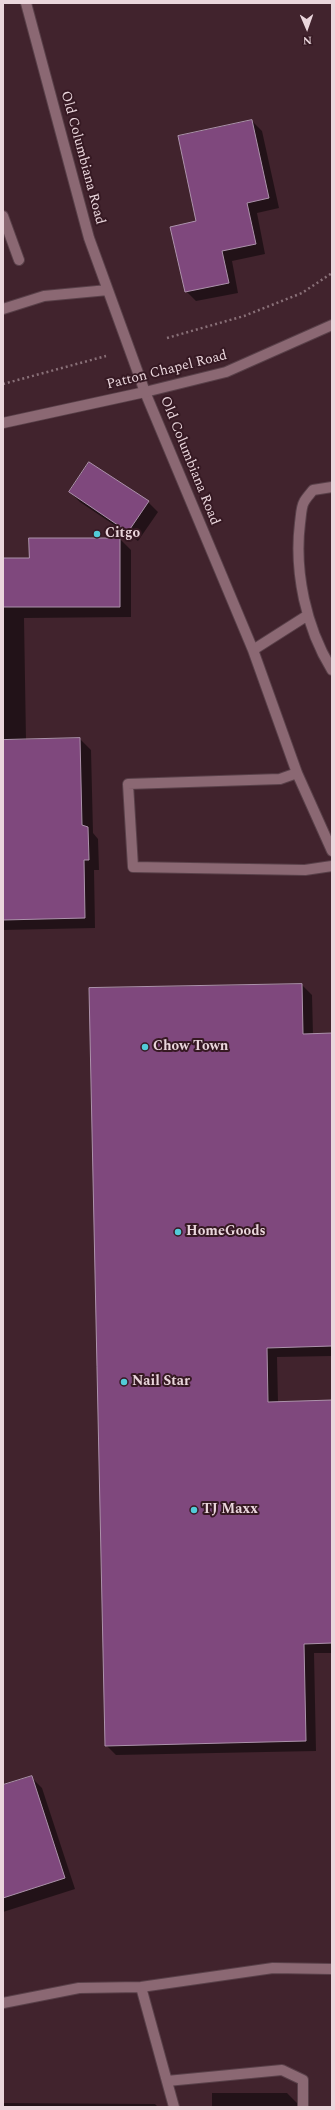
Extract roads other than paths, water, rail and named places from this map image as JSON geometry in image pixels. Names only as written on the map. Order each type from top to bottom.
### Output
[{"type":"street","name":"Old Columbiana Road","points":[[26,3],[89,238],[145,392],[253,650],[297,773],[332,851]]},
{"type":"street","points":[[3,216],[19,260]]},
{"type":"street","points":[[3,309],[44,296],[108,290]]},
{"type":"street","name":"Patton Chapel Road","points":[[3,423],[145,392],[226,372],[332,325]]},
{"type":"street","points":[[332,487],[313,490],[303,503],[298,540],[302,583],[308,615],[324,658],[332,670]]},
{"type":"street","points":[[253,650],[308,615]]},
{"type":"street","points":[[297,773],[280,779],[128,784],[133,867],[305,870],[332,866]]},
{"type":"street","points":[[3,2003],[79,1988],[141,1987],[273,1968],[332,1969]]},
{"type":"street","points":[[141,1987],[174,2107]]},
{"type":"street","points":[[166,2081],[282,2070],[303,2080],[302,2107]]},
{"type":"place","name":"Citgo","points":[[97,534]]},
{"type":"place","name":"Chow Town","points":[[145,1047]]},
{"type":"place","name":"HomeGoods","points":[[178,1232]]},
{"type":"place","name":"Nail Star","points":[[124,1382]]},
{"type":"place","name":"TJ Maxx","points":[[194,1510]]}]
